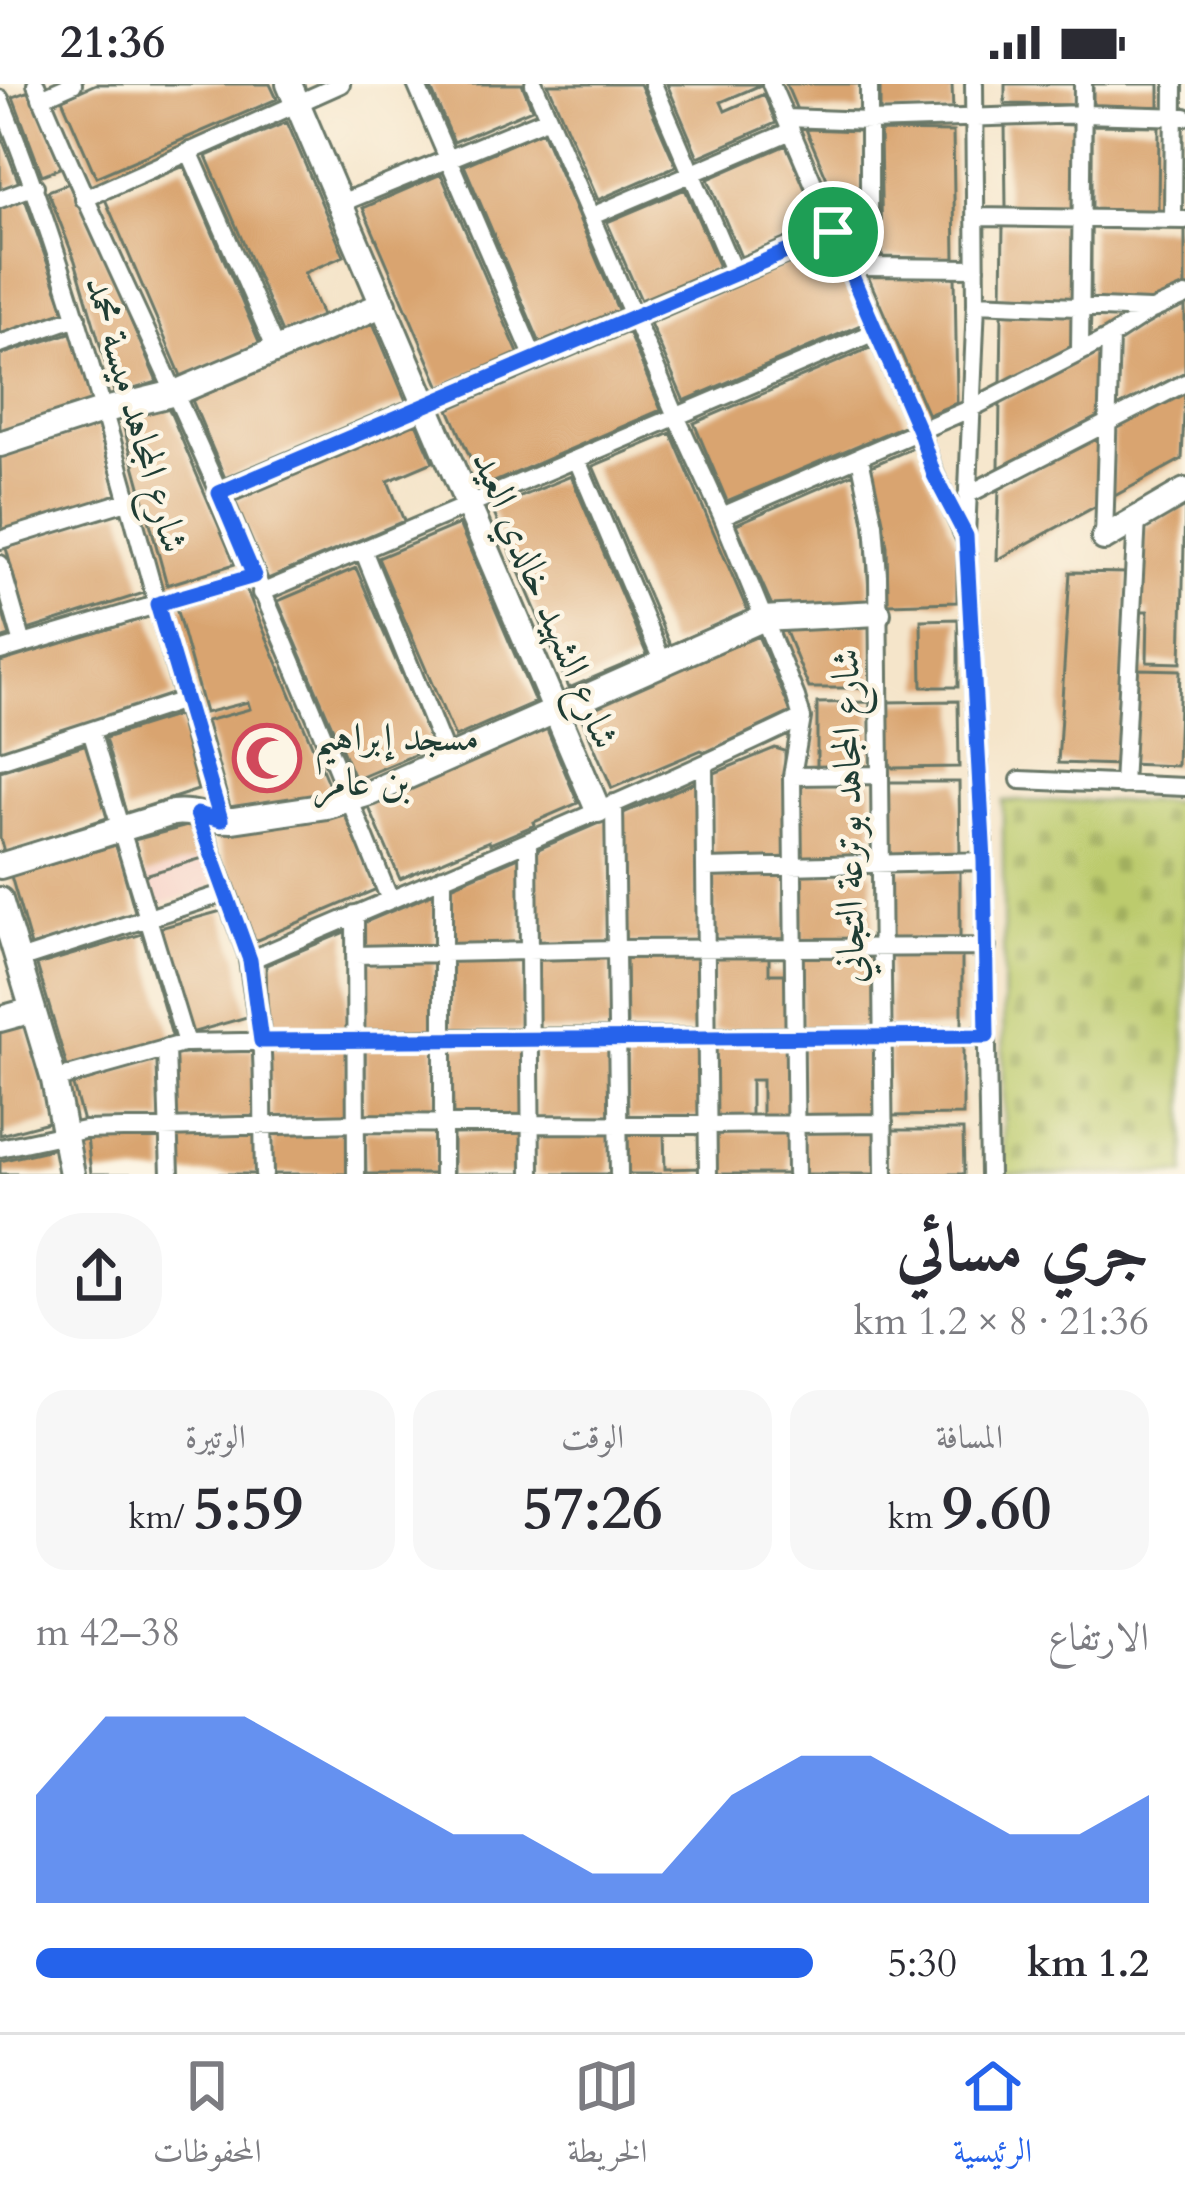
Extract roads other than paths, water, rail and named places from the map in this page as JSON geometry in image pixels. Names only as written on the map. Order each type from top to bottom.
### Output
[{"type":"street","points":[[73,84],[39,91],[219,493],[390,900]]},
{"type":"street","points":[[84,199],[189,151],[293,94],[341,84]]},
{"type":"street","points":[[416,84],[534,358]]},
{"type":"street","points":[[534,84],[722,516],[802,718],[792,776],[796,1174]]},
{"type":"street","points":[[653,84],[735,275]]},
{"type":"street","points":[[771,84],[934,475],[966,536]]},
{"type":"street","points":[[869,84],[869,265]]},
{"type":"street","points":[[974,84],[976,303],[966,536],[984,861],[989,1174]]},
{"type":"street","points":[[1080,351],[1083,84]]},
{"type":"street","points":[[975,217],[1179,220],[1179,117],[1174,84]]},
{"type":"street","name":"شارع الشهيد خالدي العيد","points":[[293,94],[556,710],[606,806]]},
{"type":"street","name":"شارع المجاهد ميسة محمد","points":[[0,99],[35,186],[77,317],[187,699],[225,893],[250,960],[261,1041],[264,1174]]},
{"type":"street","points":[[592,216],[788,125],[1083,114],[1179,117]]},
{"type":"street","points":[[341,203],[548,118]]},
{"type":"street","points":[[189,151],[276,350]]},
{"type":"street","points":[[0,199],[35,186]]},
{"type":"street","points":[[219,493],[833,232]]},
{"type":"street","points":[[851,272],[869,265],[976,268]]},
{"type":"street","points":[[722,516],[973,408],[1110,337],[1150,310],[1185,296]]},
{"type":"street","points":[[976,303],[1150,310]]},
{"type":"street","points":[[0,444],[175,393],[384,304]]},
{"type":"street","points":[[0,344],[77,317]]},
{"type":"street","points":[[0,651],[157,604],[257,585],[363,550],[875,332]]},
{"type":"street","points":[[1104,538],[1110,337]]},
{"type":"street","points":[[968,495],[1185,383]]},
{"type":"street","name":"شارع المجاهد بوترعة التجاني","points":[[860,458],[874,524],[878,613],[884,1174]]},
{"type":"street","points":[[577,460],[663,663]]},
{"type":"street","points":[[1104,538],[1185,491]]},
{"type":"street","points":[[0,540],[130,500]]},
{"type":"street","points":[[1123,785],[1137,518]]},
{"type":"street","points":[[363,550],[448,760]]},
{"type":"street","points":[[0,564],[23,644]]},
{"type":"street","points":[[0,866],[173,813],[209,817],[327,806],[448,760],[762,619],[878,613]]},
{"type":"street","points":[[0,760],[187,699]]},
{"type":"street","points":[[250,960],[704,765],[802,718]]},
{"type":"street","points":[[92,730],[186,1043]]},
{"type":"street","points":[[704,765],[708,1174]]},
{"type":"street","points":[[792,776],[878,775]]},
{"type":"street","points":[[1019,780],[1185,787]]},
{"type":"street","points":[[606,806],[616,949],[619,1174]]},
{"type":"street","points":[[528,842],[531,1174]]},
{"type":"street","points":[[705,868],[984,861]]},
{"type":"street","points":[[443,877],[443,1174]]},
{"type":"street","points":[[19,961],[225,893]]},
{"type":"street","points":[[0,900],[54,1080],[72,1174]]},
{"type":"street","points":[[355,914],[356,1174]]},
{"type":"street","points":[[355,955],[987,947]]},
{"type":"street","points":[[0,1019],[33,1010]]},
{"type":"street","points":[[54,1080],[186,1043],[987,1036]]},
{"type":"street","points":[[166,1048],[170,1174]]},
{"type":"street","points":[[0,1148],[65,1132],[169,1127],[884,1123]]},
{"type":"place","name":"مسجد إبراهيم بن عامر","points":[[267,758]]}]
